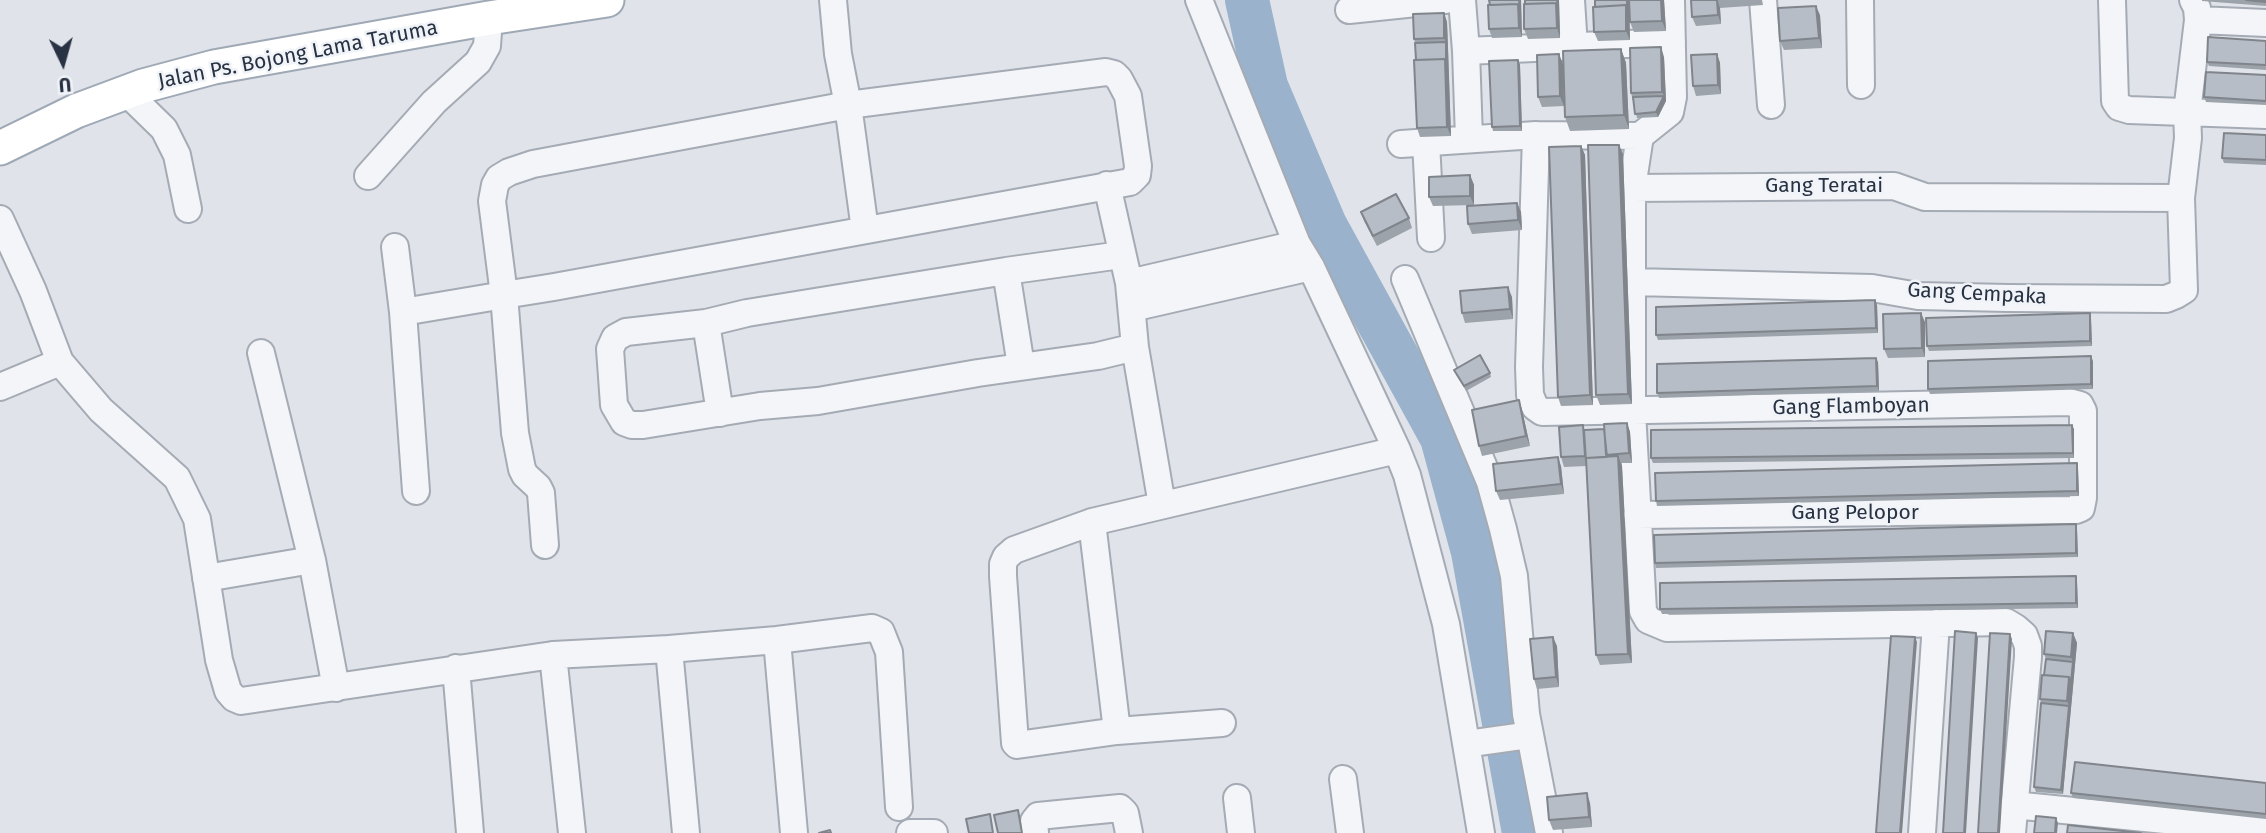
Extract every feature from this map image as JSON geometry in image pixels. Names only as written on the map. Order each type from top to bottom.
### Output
[{"type":"main road","name":"Jalan Ps. Bojong Lama Taruma","points":[[0,148],[76,111],[126,92],[214,67],[607,0]]},
{"type":"street","points":[[833,0],[838,54],[848,105],[865,230]]},
{"type":"street","points":[[1199,0],[1297,244],[1311,267],[1407,475],[1475,743],[1481,833]]},
{"type":"street","points":[[1349,10],[1445,0]]},
{"type":"street","points":[[1461,0],[1469,138]]},
{"type":"street","points":[[1571,0],[1574,47]]},
{"type":"street","points":[[1671,0],[1674,97],[1670,112],[1640,136],[1632,188],[1632,411],[1643,611],[1648,620],[1667,628],[2006,622],[2024,635],[2028,646],[2012,833]]},
{"type":"street","points":[[1763,0],[1771,105]]},
{"type":"street","points":[[1860,0],[1861,85]]},
{"type":"street","points":[[2112,0],[2115,101],[2119,107],[2129,110],[2266,115]]},
{"type":"street","points":[[2181,198],[2188,138],[2187,112],[2195,10],[2266,23]]},
{"type":"street","points":[[368,176],[434,102],[478,62],[487,46],[489,18]]},
{"type":"street","points":[[1466,51],[1672,42]]},
{"type":"street","points":[[403,312],[504,295],[865,230],[1107,185],[1130,182],[1134,179],[1138,166],[1128,96],[1119,79],[1106,72],[848,105],[533,164],[499,178],[492,201],[504,295],[515,433],[522,470],[541,493],[545,545]]},
{"type":"street","points":[[126,92],[164,129],[177,155],[188,209]]},
{"type":"street","points":[[1431,238],[1413,143],[1536,135],[1640,136]]},
{"type":"street","name":"Gang Flamboyan","points":[[1536,135],[1530,395],[1535,407],[1542,412],[2069,402],[2080,404],[2083,411],[2083,498],[2081,508],[2072,511]]},
{"type":"street","points":[[1107,185],[1130,295],[1135,347],[1162,505]]},
{"type":"street","name":"Gang Teratai","points":[[1632,188],[1894,186],[1925,197],[2181,198]]},
{"type":"street","name":"Gang Cempaka","points":[[1634,282],[1872,288],[1918,296],[2165,299],[2184,290],[2181,198]]},
{"type":"street","points":[[0,219],[33,291],[60,362],[101,410],[177,478],[197,519],[219,660],[228,691],[234,698],[241,701],[553,655],[777,640],[872,628],[881,632],[889,652],[899,807]]},
{"type":"street","points":[[1130,295],[1297,244]]},
{"type":"street","points":[[395,247],[403,312],[416,491]]},
{"type":"street","points":[[1121,255],[747,313],[706,323],[626,332],[615,338],[610,349],[614,405],[624,422],[632,425],[760,406],[818,401],[1021,366],[1098,356],[1135,347]]},
{"type":"street","points":[[1130,295],[1311,267]]},
{"type":"street","points":[[1006,271],[1021,366]]},
{"type":"street","points":[[1405,279],[1490,482],[1514,576],[1525,736],[1549,833]]},
{"type":"street","points":[[706,323],[720,413]]},
{"type":"street","points":[[261,353],[312,560],[336,688]]},
{"type":"street","points":[[0,387],[60,362]]},
{"type":"street","points":[[1222,723],[1117,731],[1019,746],[1015,743],[1003,564],[1006,557],[1014,550],[1092,522],[1397,450]]},
{"type":"street","name":"Gang Pelopor","points":[[1637,515],[2072,511]]},
{"type":"street","points":[[1092,522],[1117,731]]},
{"type":"street","points":[[206,579],[312,560]]},
{"type":"street","points":[[1922,833],[1936,623]]},
{"type":"street","points":[[777,640],[794,833]]},
{"type":"street","points":[[669,649],[686,833]]},
{"type":"street","points":[[553,655],[572,833]]},
{"type":"street","points":[[456,668],[470,833]]},
{"type":"street","points":[[1475,743],[1525,736]]},
{"type":"street","points":[[1343,779],[1350,833]]},
{"type":"street","points":[[1237,798],[1241,833]]},
{"type":"street","points":[[2013,805],[2266,830]]},
{"type":"street","points":[[1035,833],[1034,821],[1038,816],[1120,808],[1125,813],[1129,833]]},
{"type":"street","points":[[910,833],[934,833]]},
{"type":"building","points":[[1489,0],[1519,0],[1520,9],[1518,4],[1490,5]]},
{"type":"building","points":[[1525,0],[1557,0],[1558,8],[1556,3],[1525,4]]},
{"type":"building","points":[[1595,0],[1627,0],[1627,10],[1626,5],[1595,7]]},
{"type":"building","points":[[1629,0],[1661,0],[1662,21],[1630,22]]},
{"type":"building","points":[[1691,0],[1717,0],[1718,15],[1692,17]]},
{"type":"building","points":[[1556,3],[1557,28],[1524,29],[1524,4]]},
{"type":"building","points":[[1518,4],[1519,28],[1489,29],[1488,5]]},
{"type":"building","points":[[1626,5],[1626,31],[1594,32],[1593,7]]},
{"type":"building","points":[[1816,6],[1819,38],[1780,41],[1778,8]]},
{"type":"building","points":[[1444,13],[1444,38],[1414,39],[1413,14]]},
{"type":"building","points":[[2208,37],[2266,41],[2266,65],[2207,62]]},
{"type":"building","points":[[1446,42],[1446,64],[1445,59],[1416,60],[1415,43]]},
{"type":"building","points":[[1661,47],[1662,92],[1631,93],[1630,48]]},
{"type":"building","points":[[1621,49],[1624,115],[1565,117],[1563,51]]},
{"type":"building","points":[[1559,54],[1560,96],[1538,97],[1537,55]]},
{"type":"building","points":[[1717,54],[1718,85],[1693,86],[1691,55]]},
{"type":"building","points":[[1445,59],[1447,127],[1417,128],[1414,60]]},
{"type":"building","points":[[1518,60],[1520,126],[1492,127],[1489,61]]},
{"type":"building","points":[[2206,72],[2266,75],[2266,101],[2204,97]]},
{"type":"building","points":[[1664,96],[1656,112],[1635,114],[1633,97]]},
{"type":"building","points":[[2224,133],[2266,135],[2266,160],[2222,158]]},
{"type":"building","points":[[1588,145],[1619,145],[1628,394],[1596,395]]},
{"type":"building","points":[[1581,146],[1590,395],[1558,397],[1549,147]]},
{"type":"building","points":[[1470,175],[1470,196],[1429,197],[1429,177]]},
{"type":"building","points":[[1396,194],[1409,218],[1373,236],[1361,212]]},
{"type":"building","points":[[1517,203],[1518,220],[1468,224],[1467,206]]},
{"type":"building","points":[[1508,287],[1510,309],[1462,313],[1460,291]]},
{"type":"building","points":[[1875,300],[1876,328],[1656,335],[1656,307]]},
{"type":"building","points":[[1921,313],[1922,348],[1884,349],[1883,314]]},
{"type":"building","points":[[2090,313],[2090,341],[1927,346],[1926,318]]},
{"type":"building","points":[[1480,355],[1490,373],[1464,386],[1454,370]]},
{"type":"building","points":[[2091,356],[2091,384],[1928,389],[1928,361]]},
{"type":"building","points":[[1876,358],[1877,386],[1657,393],[1657,364]]},
{"type":"building","points":[[1519,400],[1526,436],[1479,446],[1472,410]]},
{"type":"building","points":[[1627,423],[1629,453],[1606,455],[1604,424]]},
{"type":"building","points":[[1583,425],[1585,456],[1561,457],[1559,427]]},
{"type":"building","points":[[2072,425],[2073,453],[1651,458],[1651,430]]},
{"type":"building","points":[[1604,429],[1607,457],[1586,458],[1586,461],[1584,430]]},
{"type":"building","points":[[1618,456],[1628,654],[1596,655],[1586,458]]},
{"type":"building","points":[[1558,457],[1561,484],[1496,491],[1493,464]]},
{"type":"building","points":[[2077,463],[2077,491],[1656,501],[1655,473]]},
{"type":"building","points":[[2076,524],[2076,553],[1655,563],[1654,535]]},
{"type":"building","points":[[2076,576],[2076,603],[1660,609],[1660,583]]},
{"type":"building","points":[[1955,631],[1976,633],[1964,833],[1943,833]]},
{"type":"building","points":[[2046,631],[2073,633],[2071,657],[2044,654]]},
{"type":"building","points":[[1990,633],[2010,634],[1998,833],[1978,833]]},
{"type":"building","points":[[1891,636],[1915,637],[1900,833],[1876,833]]},
{"type":"building","points":[[1553,637],[1556,677],[1534,679],[1530,639]]},
{"type":"building","points":[[2046,659],[2073,662],[2071,682],[2069,677],[2044,675]]},
{"type":"building","points":[[2042,675],[2069,677],[2067,701],[2040,699]]},
{"type":"building","points":[[2041,703],[2069,706],[2061,790],[2034,787]]},
{"type":"building","points":[[2075,762],[2266,783],[2266,814],[2071,793]]},
{"type":"building","points":[[1587,793],[1589,817],[1549,820],[1547,797]]},
{"type":"building","points":[[1018,810],[1022,833],[998,833],[994,815]]},
{"type":"building","points":[[990,814],[993,833],[969,833],[966,819]]},
{"type":"building","points":[[2036,816],[2056,818],[2055,833],[2034,833]]},
{"type":"building","points":[[2068,825],[2141,833],[2067,833]]},
{"type":"waterway","points":[[1247,0],[1266,86],[1325,225],[1442,438],[1473,552],[1524,833]]}]
